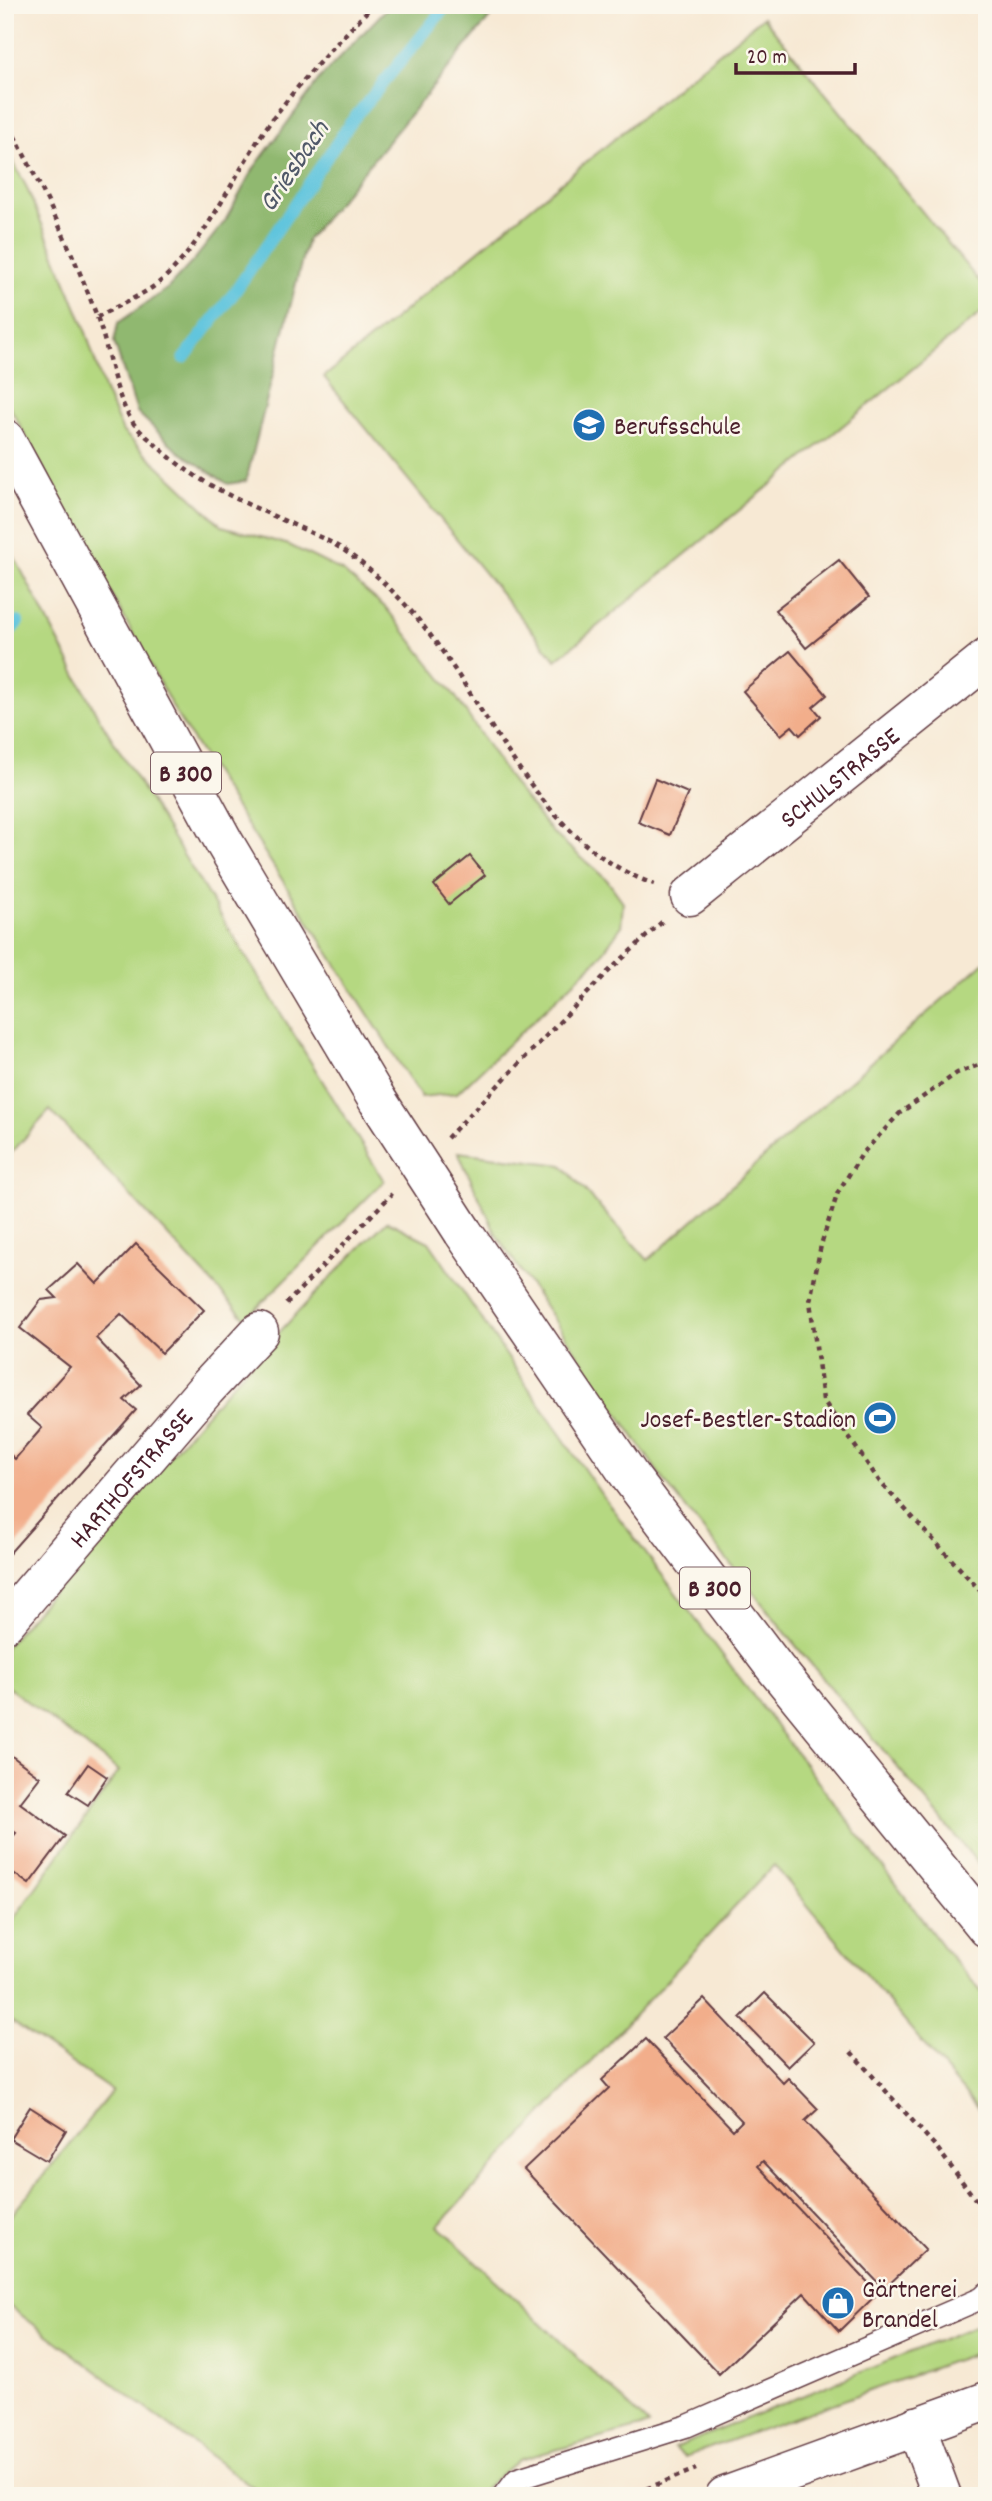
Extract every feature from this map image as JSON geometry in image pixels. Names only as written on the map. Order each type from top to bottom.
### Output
[{"type":"main road","name":"B 300","points":[[5,439],[224,842],[378,1101],[463,1232],[631,1478],[776,1669],[987,1928]]},
{"type":"main road","name":"SCHULSTRASSE","points":[[690,896],[987,658]]},
{"type":"main road","name":"HARTHOFSTRASSE","points":[[5,1623],[206,1389],[259,1332]]},
{"type":"main road","points":[[724,2496],[987,2401]]},
{"type":"main road","points":[[916,2426],[942,2496]]},
{"type":"lane","points":[[504,2496],[517,2479],[687,2427],[982,2298],[987,2293]]},
{"type":"path","points":[[97,317],[161,281],[193,244],[272,119],[312,69],[373,5]]},
{"type":"path","points":[[5,118],[62,231],[97,317],[116,385],[134,425],[173,461],[223,494],[334,544],[368,569],[402,601],[435,641],[510,756],[554,812],[596,852],[638,878],[690,896],[610,970],[441,1144]]},
{"type":"path","points":[[987,1062],[957,1073],[900,1112],[862,1154],[838,1192],[821,1245],[810,1301],[823,1400],[880,1482],[987,1598]]},
{"type":"path","points":[[259,1332],[394,1193]]},
{"type":"path","points":[[851,2052],[937,2148],[987,2215]]},
{"type":"green space","points":[[390,5],[500,5],[307,240],[246,481],[228,484],[178,451],[137,412],[114,342],[118,323],[168,288],[194,260],[225,221],[254,168],[322,76]]},
{"type":"green space","points":[[763,17],[987,291],[987,308],[556,660],[324,377]]},
{"type":"green space","points":[[5,147],[26,186],[83,323],[104,389],[123,432],[222,526],[289,545],[342,571],[386,608],[456,697],[513,784],[552,832],[607,880],[623,902],[621,927],[599,958],[457,1093],[421,1097],[178,717],[5,398]]},
{"type":"green space","points":[[5,539],[96,713],[384,1181],[246,1319],[50,1110],[5,1160]]},
{"type":"green space","points":[[987,960],[987,1874],[801,1652],[664,1481],[497,1236],[458,1152],[562,1165],[648,1260]]},
{"type":"green space","points":[[387,1221],[429,1242],[601,1494],[946,1951],[987,1998],[987,2120],[774,1865],[438,2226],[649,2425],[518,2460],[481,2491],[480,2496],[264,2496],[5,2303],[5,2223],[112,2091],[5,2017],[5,1931],[119,1771],[5,1685],[5,1647],[239,1376]]},
{"type":"green space","points":[[987,2321],[987,2349],[684,2457],[674,2448]]},
{"type":"building","points":[[839,560],[869,597],[806,648],[775,610]]},
{"type":"building","points":[[790,651],[827,695],[813,707],[821,716],[800,735],[792,726],[781,735],[743,691]]},
{"type":"building","points":[[655,779],[688,793],[670,835],[638,822]]},
{"type":"building","points":[[470,856],[485,875],[449,904],[434,885]]},
{"type":"building","points":[[136,1244],[204,1310],[162,1353],[121,1314],[96,1338],[141,1385],[124,1400],[136,1410],[7,1556],[5,1450],[15,1459],[42,1428],[27,1415],[70,1367],[20,1328],[41,1300],[57,1298],[49,1290],[78,1264],[97,1284]]},
{"type":"building","points":[[5,1751],[40,1777],[20,1803],[65,1836],[29,1884],[5,1867],[5,1847],[16,1833],[5,1825]]},
{"type":"building","points":[[88,1764],[107,1777],[88,1805],[68,1792]]},
{"type":"building","points":[[765,1993],[814,2042],[788,2067],[740,2018]]},
{"type":"building","points":[[704,1999],[783,2083],[788,2078],[818,2109],[805,2121],[926,2249],[884,2289],[763,2161],[758,2166],[878,2293],[839,2331],[804,2293],[719,2374],[524,2169],[609,2088],[602,2080],[646,2039],[733,2130],[742,2121],[663,2038]]},
{"type":"building","points":[[30,2107],[66,2130],[47,2161],[10,2139]]},
{"type":"waterway","name":"Griesbach","points":[[184,358],[234,293],[351,122],[447,5]]},
{"type":"waterway","name":"Griesbach","points":[[5,638],[18,622]]},
{"type":"place","name":"Berufsschule","points":[[589,425]]},
{"type":"place","name":"Josef-Bestler-Stadion","points":[[880,1418]]},
{"type":"place","name":"Gärtnerei Brandel","points":[[838,2303]]}]
